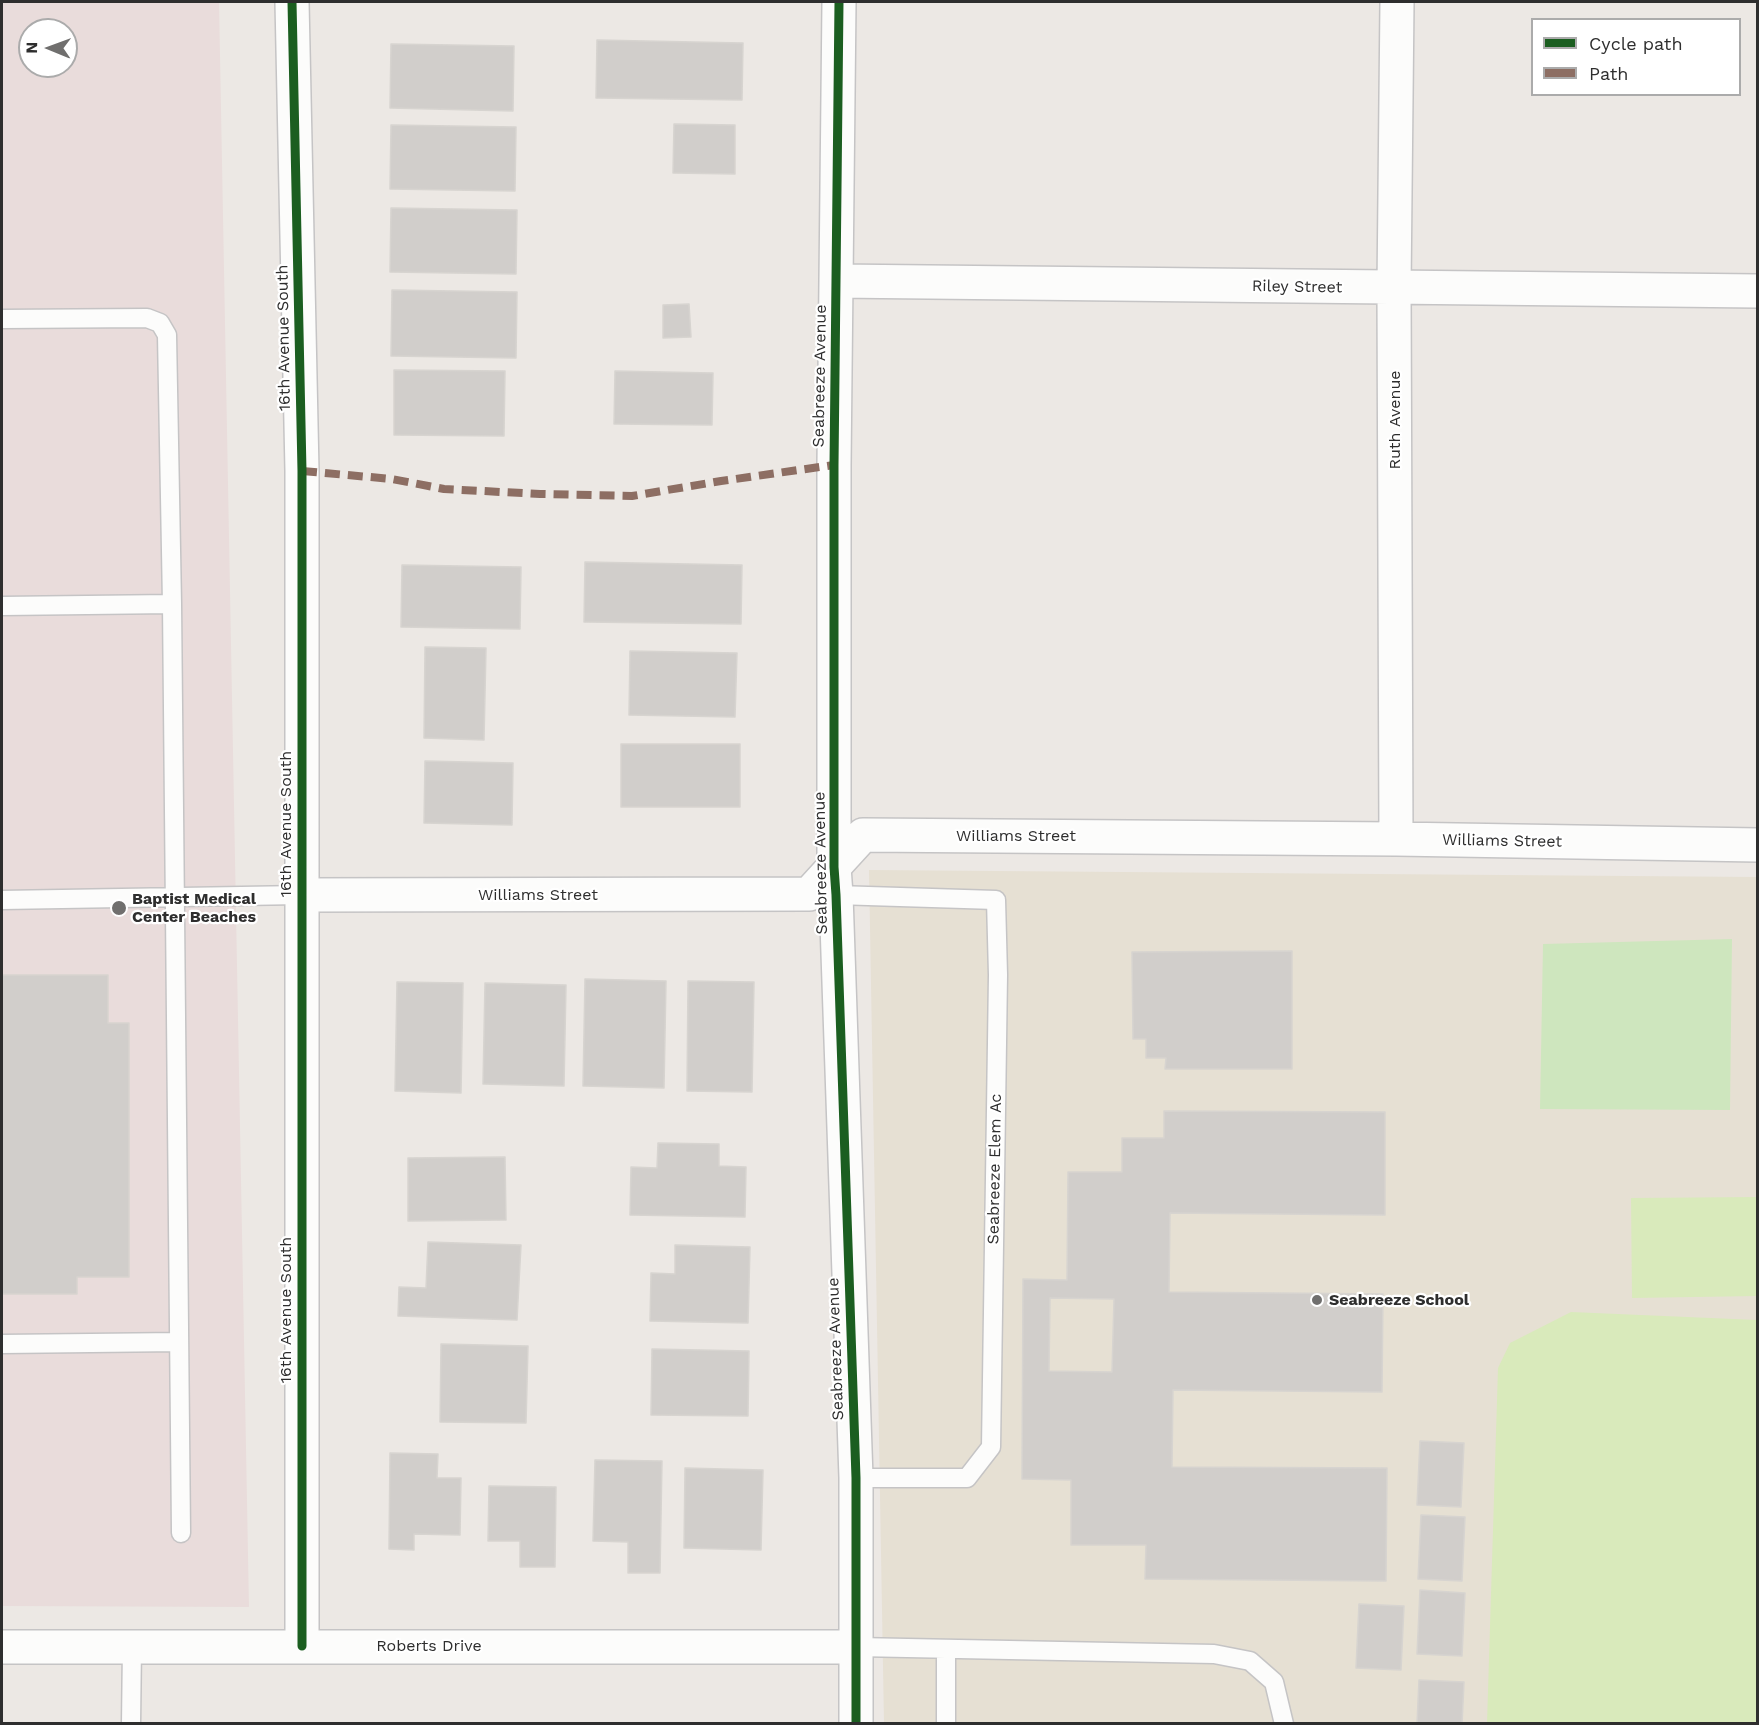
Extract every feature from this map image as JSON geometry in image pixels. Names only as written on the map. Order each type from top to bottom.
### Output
[{"type":"street","name":"16th Avenue South","points":[[291,2],[302,471],[302,1646]]},
{"type":"street","name":"Seabreeze Avenue","points":[[839,2],[834,465],[835,881],[856,1478],[855,1724]]},
{"type":"street","name":"Ruth Avenue","points":[[1396,840],[1394,288],[1397,2]]},
{"type":"street","name":"Riley Street","points":[[836,281],[1758,291]]},
{"type":"street","name":"Williams Street","points":[[301,896],[809,894],[835,881],[863,835],[1758,845]]},
{"type":"street","name":"Roberts Drive","points":[[2,1647],[856,1647]]},
{"type":"lane","points":[[2,319],[147,318],[160,323],[167,335],[172,604],[181,1533]]},
{"type":"lane","points":[[2,606],[172,604]]},
{"type":"lane","name":"Seabreeze Elem Ac","points":[[835,881],[996,900],[998,975],[991,1447],[966,1478],[856,1478]]},
{"type":"lane","points":[[2,900],[301,896]]},
{"type":"lane","points":[[2,1344],[179,1342]]},
{"type":"lane","points":[[131,1724],[132,1646]]},
{"type":"lane","points":[[856,1647],[1214,1654],[1250,1661],[1275,1682],[1284,1724]]},
{"type":"lane","points":[[946,1649],[946,1724]]},
{"type":"shaded area","name":"Baptist Medical Center Beaches","points":[[2,2],[219,2],[249,1607],[2,1606]]},
{"type":"shaded area","name":"Seabreeze School","points":[[869,870],[1757,877],[1757,1723],[884,1723]]},
{"type":"green space","points":[[1732,939],[1730,1110],[1540,1109],[1543,944]]},
{"type":"green space","points":[[1757,1197],[1757,1296],[1632,1298],[1631,1198]]},
{"type":"green space","points":[[1571,1312],[1757,1320],[1757,1723],[1487,1723],[1498,1368],[1510,1343]]},
{"type":"building","points":[[597,40],[743,43],[742,100],[596,98]]},
{"type":"building","points":[[391,44],[514,46],[513,111],[390,108]]},
{"type":"building","points":[[674,124],[735,125],[735,174],[673,173]]},
{"type":"building","points":[[391,125],[516,127],[515,191],[390,189]]},
{"type":"building","points":[[391,208],[517,210],[516,274],[390,272]]},
{"type":"building","points":[[392,290],[517,292],[516,358],[391,356]]},
{"type":"building","points":[[689,304],[691,337],[663,338],[663,305]]},
{"type":"building","points":[[394,370],[505,371],[504,436],[394,435]]},
{"type":"building","points":[[615,371],[713,373],[712,425],[614,424]]},
{"type":"building","points":[[585,562],[742,565],[741,624],[584,622]]},
{"type":"building","points":[[402,565],[521,567],[520,629],[401,627]]},
{"type":"building","points":[[425,647],[486,648],[484,740],[424,738]]},
{"type":"building","points":[[630,651],[737,653],[735,717],[629,715]]},
{"type":"building","points":[[621,744],[740,744],[740,807],[621,807]]},
{"type":"building","points":[[425,761],[513,763],[512,825],[424,823]]},
{"type":"building","points":[[1292,951],[1292,1069],[1165,1069],[1166,1058],[1146,1058],[1146,1039],[1133,1039],[1132,952]]},
{"type":"building","points":[[2,975],[108,975],[108,1023],[129,1023],[129,1277],[77,1277],[77,1294],[2,1294]]},
{"type":"building","points":[[585,979],[666,981],[664,1088],[583,1086]]},
{"type":"building","points":[[688,981],[754,982],[752,1092],[687,1091]]},
{"type":"building","points":[[397,982],[463,983],[461,1093],[395,1091]]},
{"type":"building","points":[[485,983],[566,985],[564,1086],[483,1084]]},
{"type":"building","points":[[1164,1111],[1385,1112],[1385,1215],[1170,1213],[1169,1292],[1383,1294],[1382,1392],[1173,1390],[1172,1467],[1387,1468],[1386,1581],[1145,1579],[1146,1545],[1071,1545],[1071,1480],[1022,1479],[1023,1279],[1067,1280],[1068,1172],[1122,1172],[1122,1138],[1164,1138]],"holes":[[[1050,1298],[1114,1299],[1112,1372],[1049,1371]]]},
{"type":"building","points":[[658,1143],[719,1144],[719,1166],[746,1167],[745,1217],[630,1215],[631,1167],[657,1168]]},
{"type":"building","points":[[505,1157],[506,1220],[408,1221],[408,1158]]},
{"type":"building","points":[[428,1242],[521,1245],[517,1320],[398,1316],[399,1287],[426,1288]]},
{"type":"building","points":[[675,1245],[750,1247],[748,1323],[650,1321],[651,1273],[675,1274]]},
{"type":"building","points":[[441,1344],[528,1346],[526,1423],[440,1422]]},
{"type":"building","points":[[652,1349],[749,1351],[748,1416],[651,1415]]},
{"type":"building","points":[[1420,1441],[1464,1443],[1461,1507],[1417,1505]]},
{"type":"building","points":[[390,1453],[438,1454],[437,1478],[461,1478],[460,1535],[414,1534],[414,1550],[389,1549]]},
{"type":"building","points":[[595,1460],[662,1461],[660,1573],[628,1573],[628,1542],[593,1541]]},
{"type":"building","points":[[685,1468],[763,1470],[761,1550],[684,1548]]},
{"type":"building","points":[[489,1486],[556,1487],[555,1567],[520,1567],[520,1541],[488,1541]]},
{"type":"building","points":[[1421,1515],[1465,1517],[1462,1581],[1418,1579]]},
{"type":"building","points":[[1420,1590],[1465,1593],[1462,1656],[1417,1654]]},
{"type":"building","points":[[1359,1604],[1404,1606],[1401,1670],[1356,1668]]},
{"type":"building","points":[[1419,1680],[1464,1682],[1462,1724],[1417,1724]]},
{"type":"marked path","points":[[302,471],[392,479],[444,489],[632,496],[834,465]]},
{"type":"cycle path","points":[[292,2],[302,471],[302,1646]]},
{"type":"cycle path","points":[[839,2],[834,465],[834,867],[856,1478],[856,1724]]},
{"type":"place","name":"Baptist Medical Center Beaches","points":[[119,908]]},
{"type":"place","name":"Seabreeze School","points":[[1317,1300]]}]
